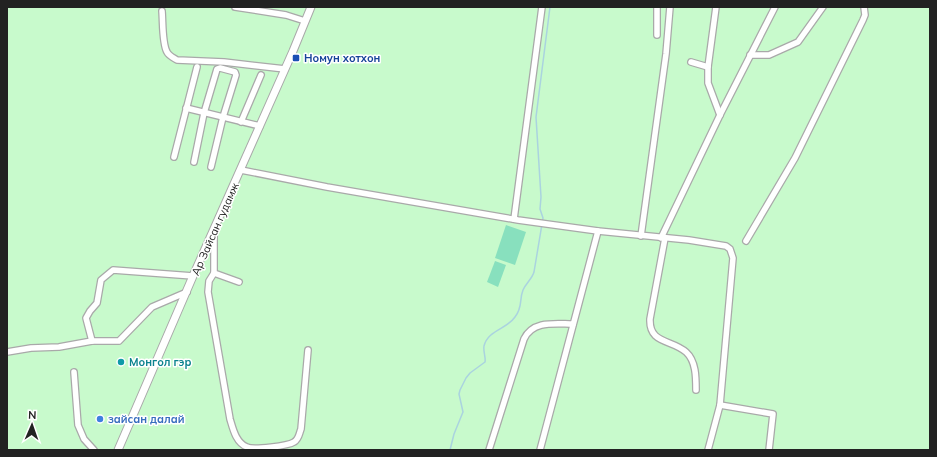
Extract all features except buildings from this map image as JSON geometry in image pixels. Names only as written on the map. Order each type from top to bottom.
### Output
[{"type":"street","points":[[235,7],[286,15],[305,22]]},
{"type":"street","name":"Ар Зайсан гудамж","points":[[118,450],[311,7]]},
{"type":"street","points":[[514,219],[542,7]]},
{"type":"street","points":[[657,7],[657,35]]},
{"type":"street","points":[[641,236],[666,54],[670,7]]},
{"type":"street","points":[[716,7],[708,67],[708,84],[720,115]]},
{"type":"street","points":[[696,390],[696,375],[691,359],[686,352],[653,334],[650,326],[663,238],[720,115],[775,7]]},
{"type":"street","points":[[750,55],[768,55],[798,42],[822,7]]},
{"type":"street","points":[[746,240],[795,158],[863,20],[865,15],[864,7]]},
{"type":"street","points":[[162,11],[167,52],[171,57],[177,60],[224,62],[285,69]]},
{"type":"street","points":[[691,62],[708,67]]},
{"type":"street","points":[[174,157],[198,67]]},
{"type":"street","points":[[194,162],[204,113],[217,69],[220,68],[236,73],[223,117],[211,167]]},
{"type":"street","points":[[241,122],[261,75]]},
{"type":"street","points":[[186,108],[260,126]]},
{"type":"street","points":[[241,170],[327,187],[536,223],[641,236],[689,240],[726,246],[730,249],[732,254],[720,405],[708,450]]},
{"type":"street","points":[[214,230],[214,273],[209,281],[208,292],[230,419],[238,440],[246,447],[257,449],[293,443],[299,437],[308,350]]},
{"type":"street","points":[[540,450],[598,231]]},
{"type":"street","points":[[92,341],[86,318],[97,303],[101,280],[113,270],[194,276]]},
{"type":"street","points":[[214,273],[239,282]]},
{"type":"street","points":[[7,352],[31,348],[59,347],[92,341],[119,341],[152,307],[187,292]]},
{"type":"street","points":[[488,450],[524,339],[528,333],[533,328],[540,325],[573,324]]},
{"type":"street","points":[[74,372],[78,425],[84,439],[94,450]]},
{"type":"street","points":[[720,405],[773,414],[769,450]]},
{"type":"green space","points":[[7,7],[930,7],[930,450],[7,450]]},
{"type":"green space","points":[[506,225],[526,232],[515,265],[495,258]]},
{"type":"green space","points":[[495,261],[506,265],[498,287],[487,282]]},
{"type":"waterway","points":[[450,450],[454,434],[463,412],[459,394],[460,390],[470,373],[485,362],[484,346],[489,336],[512,321],[520,307],[523,290],[534,272],[543,218],[540,209],[541,197],[536,117],[550,7]]},
{"type":"place","name":"Номун хотхон","points":[[296,58]]},
{"type":"place","name":"Монгол гэр","points":[[121,362]]},
{"type":"place","name":"зайсан далай","points":[[100,419]]}]
